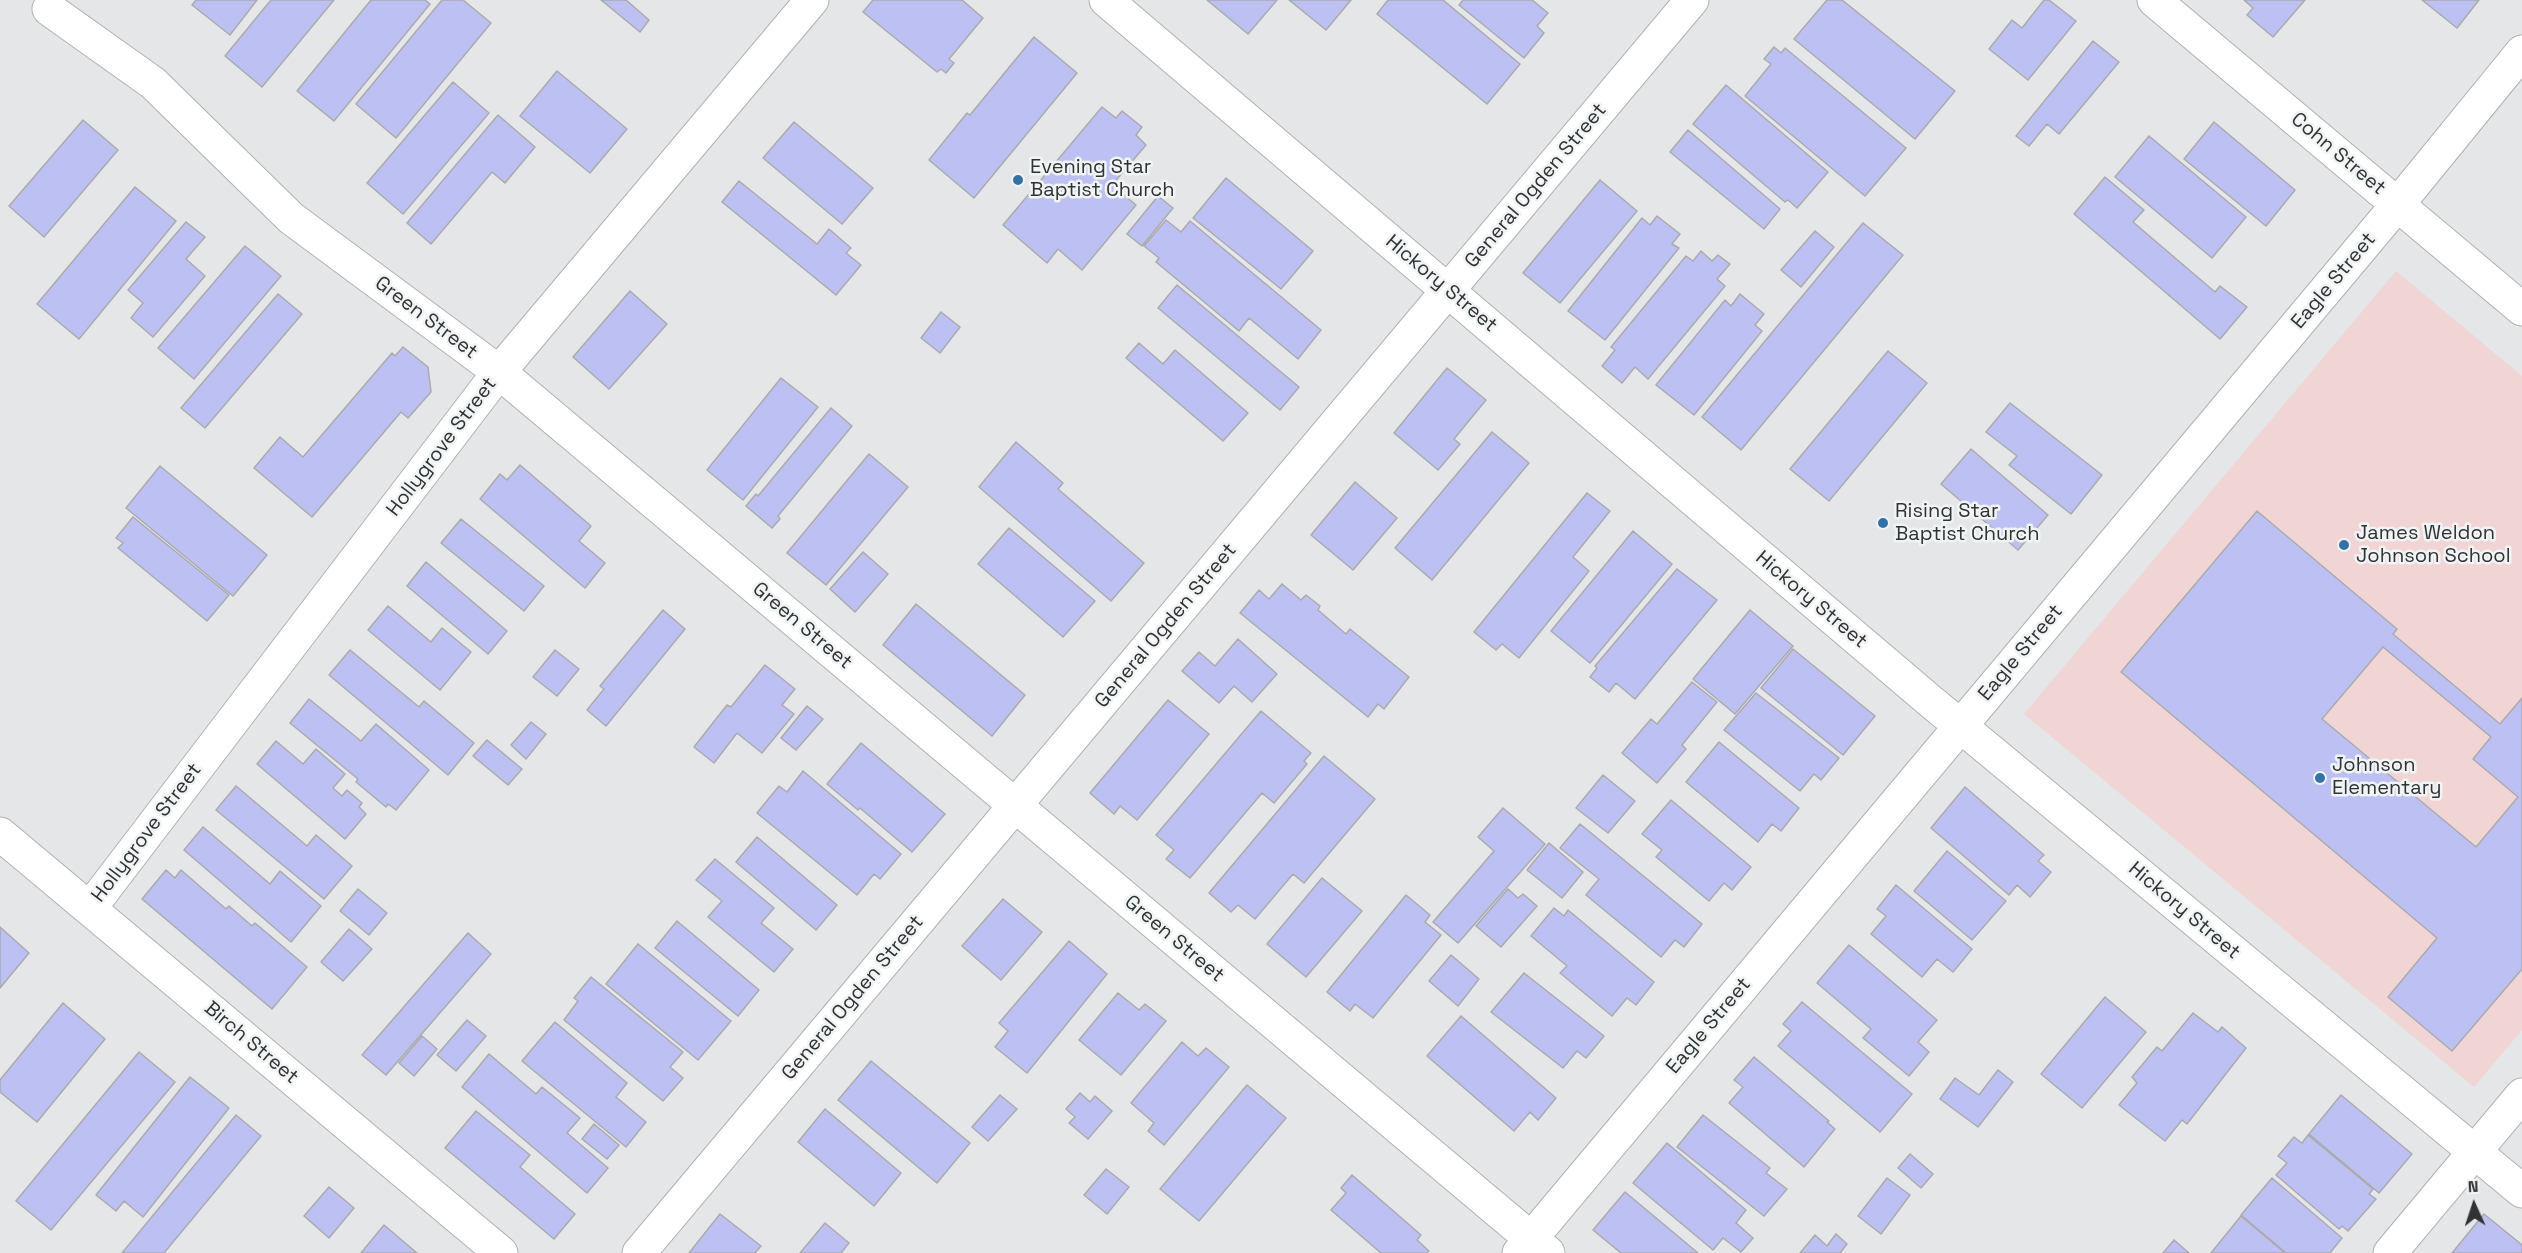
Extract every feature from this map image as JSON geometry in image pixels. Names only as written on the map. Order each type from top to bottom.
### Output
[{"type":"street","name":"Hollygrove Street","points":[[90,908],[499,372],[812,0]]},
{"type":"street","name":"Hickory Street","points":[[1106,0],[1960,726],[2522,1191]]},
{"type":"street","name":"General Ogden Street","points":[[639,1253],[1692,0]]},
{"type":"street","name":"Cohn Street","points":[[2154,0],[2522,309]]},
{"type":"street","name":"Green Street","points":[[49,9],[153,83],[291,218],[499,372],[1015,805],[1533,1248]]},
{"type":"street","name":"Eagle Street","points":[[1533,1248],[1960,726],[2398,204],[2522,52]]},
{"type":"street","name":"Birch Street","points":[[0,834],[501,1253]]},
{"type":"street","points":[[2390,1253],[2522,1095]]},
{"type":"shaded area","name":"James Weldon Johnson School","points":[[2396,271],[2522,376],[2522,1030],[2474,1087],[2024,714]]},
{"type":"building","points":[[196,0],[257,0],[230,35],[192,5]]},
{"type":"building","points":[[271,0],[334,0],[262,87],[225,56]]},
{"type":"building","points":[[371,0],[425,0],[430,4],[334,121],[297,91]]},
{"type":"building","points":[[442,0],[463,0],[491,23],[396,138],[356,104]]},
{"type":"building","points":[[601,0],[626,0],[649,20],[640,32]]},
{"type":"building","points":[[873,0],[962,0],[983,18],[949,59],[954,63],[946,73],[941,69],[937,72],[863,12]]},
{"type":"building","points":[[1207,0],[1277,0],[1248,34]]},
{"type":"building","points":[[1289,0],[1351,0],[1326,30]]},
{"type":"building","points":[[1388,0],[1443,0],[1520,64],[1487,104],[1377,14]]},
{"type":"building","points":[[1463,0],[1532,0],[1548,13],[1537,26],[1544,33],[1524,58],[1459,5]]},
{"type":"building","points":[[1827,0],[1842,0],[1955,91],[1915,139],[1794,39]]},
{"type":"building","points":[[2044,0],[2049,0],[2076,21],[2028,80],[1989,49],[2012,20],[2022,28]]},
{"type":"building","points":[[2244,0],[2305,0],[2273,37],[2247,15],[2253,8]]},
{"type":"building","points":[[2422,0],[2479,0],[2457,28]]},
{"type":"building","points":[[1034,37],[1077,73],[974,198],[929,160],[967,113],[970,115]]},
{"type":"building","points":[[2093,41],[2119,62],[2059,134],[2047,124],[2029,146],[2016,136]]},
{"type":"building","points":[[1774,47],[1781,53],[1785,48],[1906,148],[1865,196],[1745,96],[1771,64],[1764,59]]},
{"type":"building","points":[[557,71],[627,129],[590,173],[520,116]]},
{"type":"building","points":[[453,82],[489,113],[403,214],[367,183]]},
{"type":"building","points":[[1726,85],[1828,172],[1797,208],[1788,200],[1785,202],[1693,124]]},
{"type":"building","points":[[1102,107],[1116,118],[1122,111],[1142,127],[1136,135],[1146,145],[1112,185],[1136,205],[1082,270],[1058,249],[1047,263],[1003,225]]},
{"type":"building","points":[[498,115],[535,147],[505,183],[492,172],[431,244],[407,223]]},
{"type":"building","points":[[83,120],[118,150],[44,237],[9,206]]},
{"type":"building","points":[[794,122],[873,188],[842,224],[763,158]]},
{"type":"building","points":[[2214,122],[2295,190],[2266,226],[2184,159]]},
{"type":"building","points":[[1688,130],[1780,209],[1764,229],[1670,152]]},
{"type":"building","points":[[2149,136],[2246,217],[2212,258],[2115,177]]},
{"type":"building","points":[[2105,177],[2144,210],[2133,222],[2215,292],[2220,286],[2247,307],[2220,339],[2074,214]]},
{"type":"building","points":[[1226,178],[1313,251],[1281,289],[1193,218]]},
{"type":"building","points":[[1600,180],[1637,211],[1560,303],[1523,273]]},
{"type":"building","points":[[739,181],[817,244],[829,229],[851,248],[846,253],[861,265],[836,295],[722,202]]},
{"type":"building","points":[[135,187],[176,221],[79,339],[37,304]]},
{"type":"building","points":[[1158,196],[1173,208],[1142,246],[1127,234]]},
{"type":"building","points":[[1657,216],[1680,234],[1672,244],[1679,248],[1605,340],[1568,311],[1642,218],[1650,225]]},
{"type":"building","points":[[1166,220],[1181,232],[1190,221],[1321,330],[1298,359],[1249,318],[1239,331],[1156,262],[1159,258],[1144,246]]},
{"type":"building","points":[[186,222],[205,237],[186,259],[205,276],[153,337],[131,318],[143,303],[128,290]]},
{"type":"building","points":[[1863,223],[1903,255],[1741,450],[1702,417]]},
{"type":"building","points":[[1815,231],[1834,247],[1801,287],[1781,270]]},
{"type":"building","points":[[245,246],[281,276],[194,379],[158,348]]},
{"type":"building","points":[[1701,251],[1712,261],[1718,255],[1730,264],[1717,279],[1725,286],[1648,379],[1635,367],[1622,383],[1602,366],[1615,350],[1611,347],[1686,256],[1693,261]]},
{"type":"building","points":[[1177,285],[1299,387],[1280,410],[1158,308]]},
{"type":"building","points":[[630,291],[667,324],[609,389],[573,357]]},
{"type":"building","points":[[278,294],[302,314],[205,428],[181,408]]},
{"type":"building","points":[[1740,294],[1764,314],[1755,325],[1762,331],[1694,415],[1656,385],[1725,300],[1731,306]]},
{"type":"building","points":[[941,312],[960,327],[940,353],[921,338]]},
{"type":"building","points":[[1139,343],[1163,364],[1175,350],[1248,413],[1223,441],[1126,358]]},
{"type":"building","points":[[403,347],[428,367],[431,392],[408,418],[401,412],[312,517],[254,468],[280,437],[303,457],[392,353],[395,356]]},
{"type":"building","points":[[1888,351],[1927,383],[1829,501],[1790,469]]},
{"type":"building","points":[[1447,368],[1486,400],[1454,439],[1460,444],[1438,470],[1394,433]]},
{"type":"building","points":[[781,378],[818,407],[743,500],[707,470]]},
{"type":"building","points":[[2010,403],[2102,475],[2071,514],[2009,465],[2017,456],[1986,432]]},
{"type":"building","points":[[831,408],[852,426],[778,516],[780,519],[772,528],[746,506],[756,494],[758,496]]},
{"type":"building","points":[[1492,432],[1529,463],[1432,580],[1395,548]]},
{"type":"building","points":[[1016,442],[1063,483],[1058,489],[1144,563],[1111,601],[979,487]]},
{"type":"building","points":[[1971,449],[2048,515],[2018,550],[1941,484]]},
{"type":"building","points":[[869,454],[908,487],[826,585],[787,553]]},
{"type":"building","points":[[520,465],[591,526],[579,541],[605,563],[585,588],[480,499],[500,474],[507,480]]},
{"type":"building","points":[[160,466],[267,555],[233,596],[126,508]]},
{"type":"building","points":[[1355,482],[1397,518],[1353,570],[1311,535]]},
{"type":"building","points":[[1587,493],[1610,511],[1573,557],[1589,571],[1519,658],[1502,644],[1496,650],[1474,632]]},
{"type":"building","name":"Johnson Elementary","points":[[2257,511],[2397,629],[2393,634],[2500,724],[2522,698],[2522,969],[2452,1051],[2388,997],[2437,938],[2121,672]],"holes":[[[2383,647],[2491,737],[2473,759],[2518,797],[2476,847],[2322,719]]]},
{"type":"building","points":[[133,517],[229,595],[207,621],[118,548],[123,543],[116,538]]},
{"type":"building","points":[[461,519],[544,586],[524,611],[441,543]]},
{"type":"building","points":[[1009,528],[1095,601],[1063,637],[978,564]]},
{"type":"building","points":[[1633,531],[1672,564],[1590,663],[1551,631]]},
{"type":"building","points":[[863,552],[888,574],[855,612],[830,589]]},
{"type":"building","points":[[426,562],[507,631],[488,654],[407,586]]},
{"type":"building","points":[[1677,569],[1717,600],[1635,699],[1616,683],[1609,692],[1590,677],[1597,668],[1595,666]]},
{"type":"building","points":[[1282,584],[1301,600],[1306,595],[1320,606],[1318,610],[1346,634],[1350,629],[1409,677],[1384,709],[1378,704],[1368,717],[1240,613],[1259,590],[1269,599]]},
{"type":"building","points":[[916,604],[1025,695],[992,736],[883,645]]},
{"type":"building","points":[[388,606],[431,642],[442,628],[471,652],[440,690],[368,630]]},
{"type":"building","points":[[663,610],[685,629],[606,726],[587,710],[604,689],[600,686]]},
{"type":"building","points":[[1750,610],[1793,646],[1735,714],[1693,679]]},
{"type":"building","points":[[1238,639],[1277,674],[1252,702],[1234,686],[1219,703],[1182,671],[1199,652],[1215,666]]},
{"type":"building","points":[[1793,649],[1875,716],[1843,755],[1761,688]]},
{"type":"building","points":[[350,650],[419,707],[424,701],[474,743],[448,775],[329,675]]},
{"type":"building","points":[[555,650],[579,669],[557,696],[533,677]]},
{"type":"building","points":[[765,665],[795,689],[782,705],[794,714],[762,753],[737,733],[714,763],[694,747],[727,705],[731,707]]},
{"type":"building","points":[[1692,682],[1717,702],[1682,745],[1686,749],[1657,783],[1622,753],[1651,719],[1657,724]]},
{"type":"building","points":[[1756,693],[1839,758],[1821,780],[1814,774],[1800,791],[1724,730]]},
{"type":"building","points":[[309,699],[361,741],[376,724],[429,770],[396,810],[388,804],[386,807],[356,782],[358,779],[290,723]]},
{"type":"building","points":[[1168,700],[1209,734],[1137,820],[1120,806],[1114,814],[1090,793]]},
{"type":"building","points":[[807,706],[823,719],[796,750],[781,738]]},
{"type":"building","points":[[1261,711],[1311,753],[1304,761],[1307,764],[1274,803],[1262,793],[1190,878],[1166,859],[1174,850],[1156,835]]},
{"type":"building","points":[[531,722],[546,734],[526,759],[511,745]]},
{"type":"building","points":[[487,740],[522,769],[508,785],[473,756]]},
{"type":"building","points":[[276,741],[303,764],[316,749],[345,774],[333,788],[342,796],[347,790],[362,803],[359,807],[366,814],[345,839],[257,764]]},
{"type":"building","points":[[1719,742],[1799,808],[1781,831],[1772,824],[1758,842],[1686,782]]},
{"type":"building","points":[[861,743],[945,814],[912,852],[860,808],[858,810],[827,784]]},
{"type":"building","points":[[1324,756],[1375,799],[1304,883],[1293,874],[1255,919],[1238,905],[1231,912],[1209,893]]},
{"type":"building","points":[[803,771],[901,854],[880,879],[874,874],[857,895],[757,813],[779,786],[787,792]]},
{"type":"building","points":[[1603,775],[1635,801],[1608,833],[1576,808]]},
{"type":"building","points":[[236,786],[307,846],[316,835],[352,866],[324,899],[216,810]]},
{"type":"building","points":[[1965,787],[2044,855],[2038,861],[2051,872],[2030,897],[2017,885],[2009,895],[1931,828]]},
{"type":"building","points":[[1671,800],[1751,867],[1732,890],[1724,883],[1709,901],[1656,857],[1662,850],[1642,834]]},
{"type":"building","points":[[1503,808],[1545,844],[1458,943],[1433,922],[1494,851],[1478,837]]},
{"type":"building","points":[[1580,824],[1702,924],[1684,947],[1675,940],[1661,957],[1586,895],[1599,879],[1560,848]]},
{"type":"building","points":[[203,827],[270,884],[280,871],[321,906],[291,942],[184,850]]},
{"type":"building","points":[[757,837],[837,905],[816,930],[736,862]]},
{"type":"building","points":[[1549,843],[1583,872],[1562,898],[1527,870]]},
{"type":"building","points":[[1947,851],[2006,901],[1972,940],[1914,891]]},
{"type":"building","points":[[715,859],[774,908],[761,923],[793,949],[774,972],[708,917],[722,901],[696,880]]},
{"type":"building","points":[[166,870],[175,878],[181,870],[226,909],[229,906],[252,926],[255,923],[307,967],[272,1009],[142,899]]},
{"type":"building","points":[[1322,878],[1362,911],[1306,977],[1267,944]]},
{"type":"building","points":[[1896,885],[1972,949],[1953,972],[1937,959],[1922,977],[1871,934],[1886,916],[1877,909]]},
{"type":"building","points":[[358,889],[387,913],[369,935],[340,911]]},
{"type":"building","points":[[1508,889],[1518,898],[1523,894],[1537,906],[1501,947],[1476,926]]},
{"type":"building","points":[[1406,895],[1430,915],[1425,922],[1441,935],[1373,1018],[1355,1004],[1350,1011],[1327,992]]},
{"type":"building","points":[[1003,899],[1042,932],[1001,980],[962,946]]},
{"type":"building","points":[[1554,908],[1564,916],[1568,910],[1654,982],[1636,1005],[1627,998],[1612,1016],[1560,973],[1567,966],[1531,936]]},
{"type":"building","points":[[677,921],[759,990],[738,1016],[655,948]]},
{"type":"building","points":[[0,927],[29,953],[0,988]]},
{"type":"building","points":[[349,929],[372,949],[343,981],[321,962]]},
{"type":"building","points":[[468,933],[491,954],[386,1075],[362,1055]]},
{"type":"building","points":[[1069,941],[1107,974],[1027,1073],[995,1047],[1008,1031],[999,1023]]},
{"type":"building","points":[[638,944],[731,1021],[698,1060],[606,984]]},
{"type":"building","points":[[1849,945],[1937,1020],[1918,1042],[1929,1052],[1909,1076],[1863,1038],[1871,1029],[1817,983]]},
{"type":"building","points":[[1451,955],[1479,979],[1458,1006],[1429,981]]},
{"type":"building","points":[[1524,973],[1604,1036],[1586,1058],[1577,1051],[1563,1068],[1491,1012]]},
{"type":"building","points":[[591,977],[683,1052],[670,1067],[683,1078],[663,1101],[564,1020],[578,1001],[574,998]]},
{"type":"building","points":[[1118,993],[1139,1010],[1145,1004],[1166,1021],[1121,1075],[1079,1040]]},
{"type":"building","points":[[2105,997],[2146,1032],[2082,1108],[2041,1074]]},
{"type":"building","points":[[1802,1002],[1912,1094],[1880,1132],[1778,1046],[1791,1031],[1783,1024]]},
{"type":"building","points":[[63,1003],[105,1039],[37,1122],[0,1092],[0,1080]]},
{"type":"building","points":[[2193,1013],[2218,1032],[2222,1027],[2246,1048],[2187,1124],[2182,1120],[2165,1141],[2119,1105],[2137,1083],[2132,1077],[2157,1047],[2162,1051]]},
{"type":"building","points":[[1461,1016],[1556,1098],[1538,1120],[1530,1112],[1514,1131],[1427,1056]]},
{"type":"building","points":[[467,1020],[486,1036],[456,1071],[437,1055]]},
{"type":"building","points":[[555,1022],[627,1083],[616,1097],[646,1122],[626,1147],[522,1061]]},
{"type":"building","points":[[422,1036],[437,1049],[414,1076],[399,1063]]},
{"type":"building","points":[[1182,1042],[1198,1056],[1206,1048],[1229,1067],[1164,1145],[1148,1131],[1154,1123],[1131,1103]]},
{"type":"building","points":[[139,1052],[175,1082],[51,1230],[16,1201]]},
{"type":"building","points":[[489,1054],[536,1094],[542,1087],[580,1118],[567,1133],[608,1168],[587,1193],[462,1087]]},
{"type":"building","points":[[1754,1057],[1829,1121],[1827,1122],[1835,1129],[1804,1167],[1729,1103],[1743,1087],[1734,1080]]},
{"type":"building","points":[[871,1061],[970,1143],[937,1183],[838,1100]]},
{"type":"building","points":[[1998,1070],[2013,1082],[1978,1127],[1940,1099],[1955,1078],[1979,1095]]},
{"type":"building","points":[[190,1077],[229,1108],[143,1217],[124,1201],[116,1211],[96,1195]]},
{"type":"building","points":[[1247,1085],[1286,1118],[1199,1221],[1160,1189]]},
{"type":"building","points":[[1080,1093],[1090,1102],[1095,1096],[1112,1111],[1088,1139],[1069,1123],[1075,1117],[1066,1109]]},
{"type":"building","points":[[1000,1095],[1017,1109],[988,1141],[972,1127]]},
{"type":"building","points":[[2341,1095],[2412,1154],[2379,1193],[2309,1134]]},
{"type":"building","points":[[825,1109],[901,1173],[874,1206],[798,1142]]},
{"type":"building","points":[[476,1111],[530,1155],[520,1167],[575,1214],[554,1239],[445,1148]]},
{"type":"building","points":[[236,1115],[261,1136],[164,1253],[122,1253]]},
{"type":"building","points":[[1703,1115],[1770,1168],[1766,1173],[1787,1189],[1764,1216],[1677,1147]]},
{"type":"building","points":[[594,1124],[619,1145],[607,1159],[582,1139]]},
{"type":"building","points":[[2308,1135],[2373,1189],[2369,1194],[2376,1199],[2348,1231],[2342,1226],[2339,1229],[2276,1175],[2287,1163],[2278,1156],[2294,1137],[2302,1143]]},
{"type":"building","points":[[1667,1143],[1746,1210],[1736,1223],[1753,1238],[1741,1252],[1723,1238],[1713,1250],[1633,1183]]},
{"type":"building","points":[[1910,1154],[1933,1174],[1921,1188],[1898,1168]]},
{"type":"building","points":[[1106,1169],[1129,1187],[1107,1214],[1084,1195]]},
{"type":"building","points":[[1352,1175],[1421,1235],[1417,1240],[1429,1251],[1427,1253],[1381,1253],[1331,1210],[1346,1193],[1341,1188]]},
{"type":"building","points":[[1887,1178],[1910,1195],[1881,1234],[1858,1216]]},
{"type":"building","points":[[2272,1178],[2342,1238],[2330,1253],[2286,1253],[2241,1215]]},
{"type":"building","points":[[329,1187],[354,1208],[329,1238],[304,1216]]},
{"type":"building","points":[[1625,1192],[1698,1253],[1621,1253],[1593,1230]]},
{"type":"building","points":[[720,1214],[761,1246],[755,1253],[689,1253]]},
{"type":"building","points":[[2484,1214],[2522,1245],[2522,1253],[2452,1253]]},
{"type":"building","points":[[2241,1216],[2285,1253],[2211,1253]]},
{"type":"building","points":[[825,1223],[849,1243],[841,1253],[800,1253]]},
{"type":"building","points":[[384,1225],[417,1253],[361,1253]]},
{"type":"building","points":[[1836,1234],[1847,1244],[1840,1253],[1800,1253],[1815,1235],[1827,1246]]},
{"type":"building","points":[[2174,1240],[2189,1253],[2163,1253]]},
{"type":"place","name":"Evening Star Baptist Church","points":[[1018,180]]},
{"type":"place","name":"Rising Star Baptist Church","points":[[1883,523]]},
{"type":"place","name":"James Weldon Johnson School","points":[[2344,545]]},
{"type":"place","name":"Johnson Elementary","points":[[2320,778]]}]
